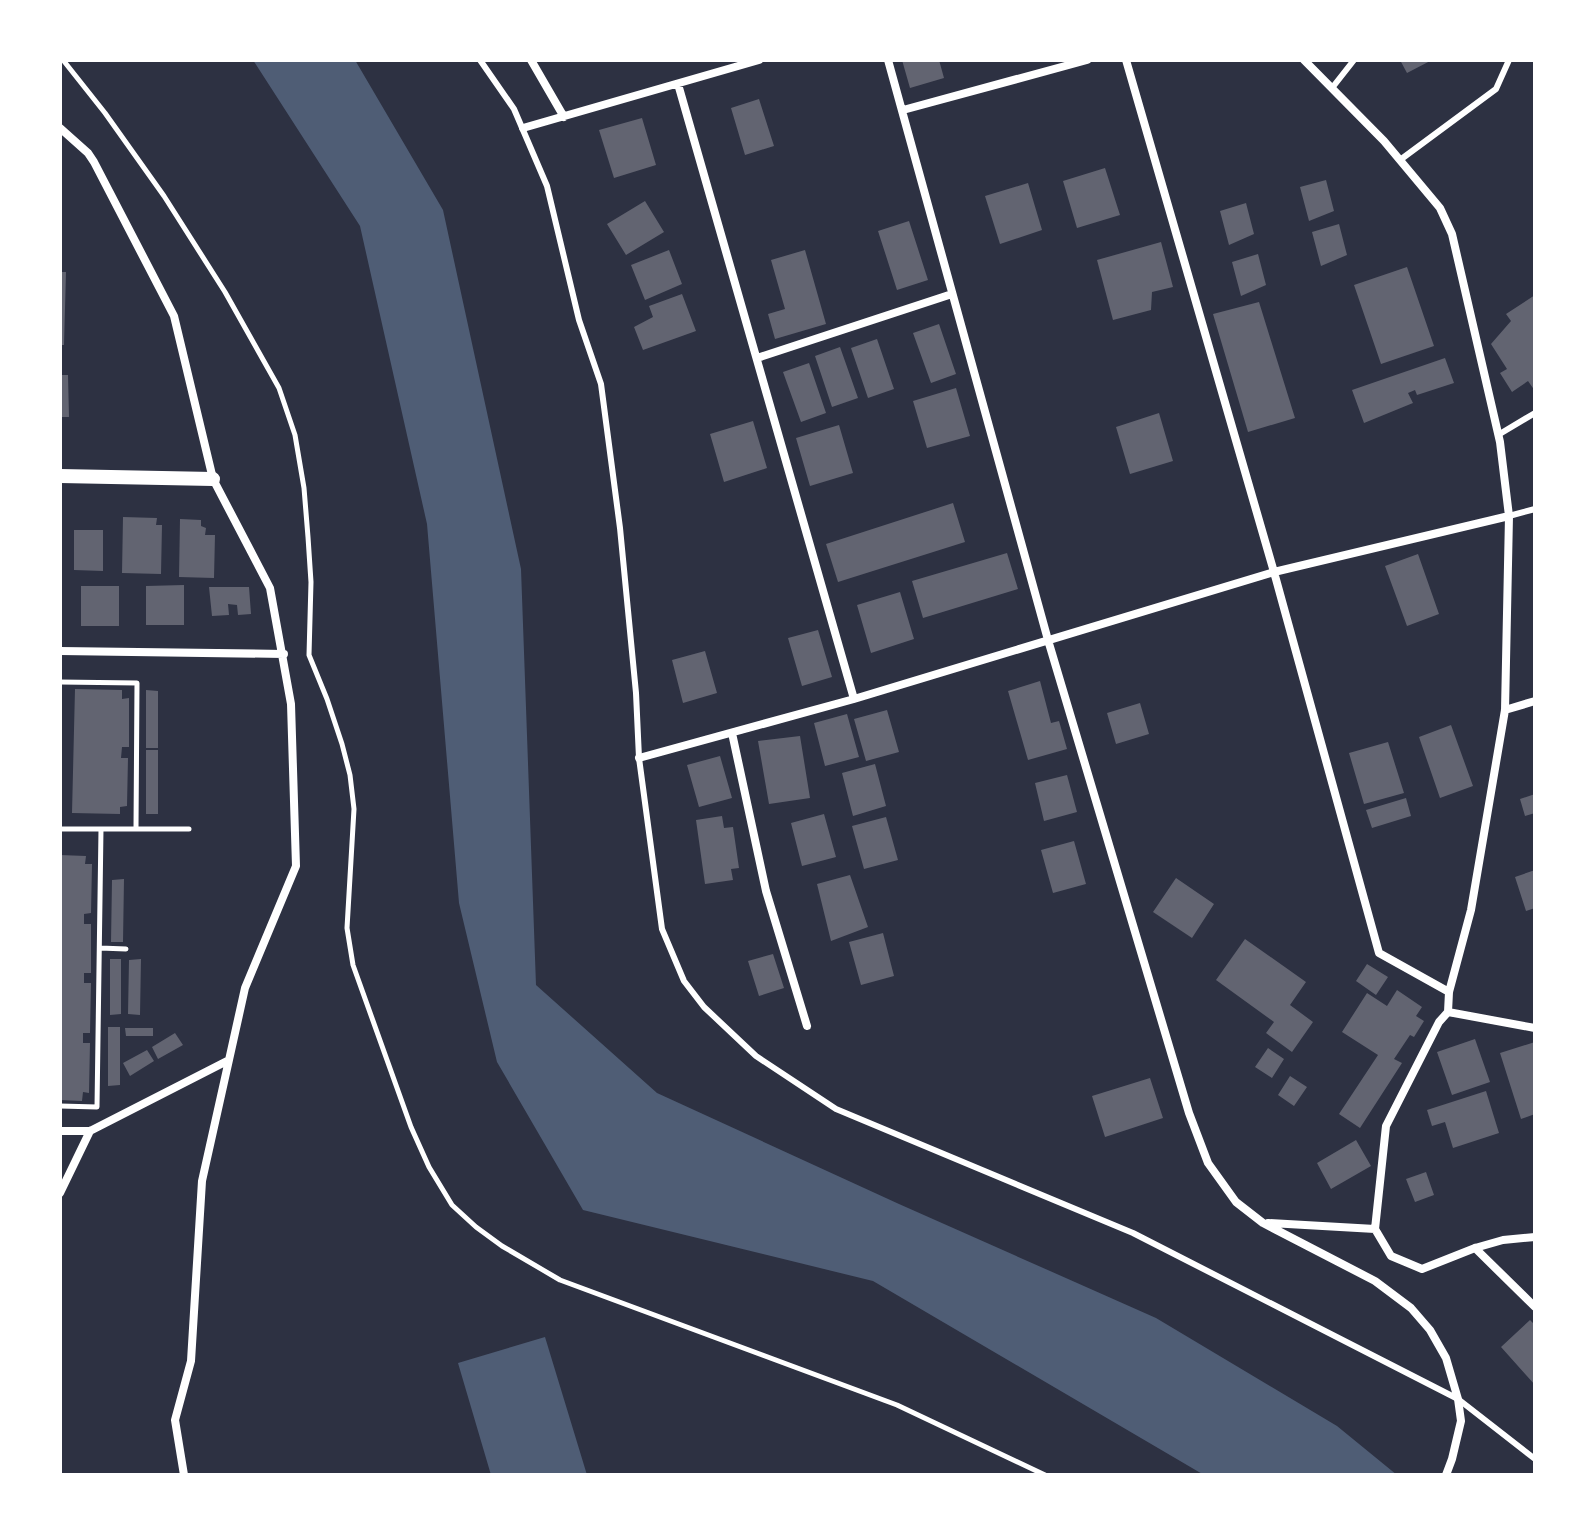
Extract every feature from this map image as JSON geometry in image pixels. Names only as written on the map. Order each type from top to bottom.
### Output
[{"type":"street","points":[[531,60],[564,117]]},
{"type":"street","points":[[523,128],[759,60]]},
{"type":"street","points":[[888,60],[1048,640],[1189,1113],[1208,1163],[1236,1202],[1263,1223],[1375,1281],[1411,1308],[1430,1330],[1446,1358],[1461,1421],[1446,1475]]},
{"type":"street","points":[[903,110],[1087,60]]},
{"type":"street","points":[[1126,60],[1274,572],[1379,953],[1449,992]]},
{"type":"street","points":[[1304,60],[1384,141],[1440,208],[1452,234],[1498,435],[1509,516],[1505,710],[1471,910],[1449,992],[1448,1012],[1439,1022],[1386,1126],[1375,1229],[1391,1256],[1422,1269],[1503,1240],[1535,1237]]},
{"type":"street","points":[[678,84],[854,699]]},
{"type":"street","points":[[60,128],[94,162],[174,316],[213,479],[270,588],[291,704],[296,866],[249,977],[202,1181],[191,1361],[175,1420],[184,1475]]},
{"type":"street","points":[[757,358],[952,294]]},
{"type":"street","points":[[60,476],[213,479]]},
{"type":"street","points":[[639,758],[854,699],[1274,572],[1509,516]]},
{"type":"street","points":[[60,651],[284,654]]},
{"type":"street","points":[[1505,710],[1535,701]]},
{"type":"street","points":[[732,733],[766,891],[807,1026]]},
{"type":"street","points":[[1448,1012],[1535,1028]]},
{"type":"street","points":[[60,1131],[90,1131],[229,1060]]},
{"type":"street","points":[[60,1193],[90,1131]]},
{"type":"street","points":[[1263,1223],[1375,1229]]},
{"type":"street","points":[[1475,1248],[1535,1307]]},
{"type":"lane","points":[[480,60],[514,109],[547,186],[579,320],[601,384],[620,528],[639,758],[662,929],[684,981],[704,1007],[756,1056],[836,1109],[1133,1233],[1458,1399],[1535,1459]]},
{"type":"lane","points":[[1332,88],[1354,60]]},
{"type":"lane","points":[[1400,160],[1496,89],[1509,60]]},
{"type":"lane","points":[[1498,435],[1535,413]]},
{"type":"lane","points":[[1509,516],[1535,509]]},
{"type":"path","points":[[63,60],[164,196],[217,280],[279,388],[295,435],[304,488],[311,582],[309,655],[342,744],[354,809],[347,928],[353,965],[411,1127],[429,1167],[452,1205],[502,1246],[560,1280],[897,1405],[1045,1475]]},
{"type":"path","points":[[60,682],[137,683],[136,829]]},
{"type":"path","points":[[60,829],[189,829]]},
{"type":"path","points":[[60,1106],[97,1107],[101,829]]},
{"type":"path","points":[[100,948],[126,949]]},
{"type":"water","points":[[253,60],[355,60],[443,210],[521,569],[536,985],[657,1093],[1156,1318],[1337,1426],[1397,1475],[1204,1475],[873,1281],[583,1210],[497,1062],[459,903],[427,524],[360,226]]},
{"type":"water","points":[[545,1337],[587,1475],[491,1475],[458,1363]]},
{"type":"building","points":[[902,60],[939,60],[944,78],[910,88]]},
{"type":"building","points":[[1400,60],[1432,60],[1407,73]]},
{"type":"building","points":[[759,99],[774,146],[745,155],[731,108]]},
{"type":"building","points":[[642,118],[656,165],[614,178],[599,130]]},
{"type":"building","points":[[1105,168],[1120,215],[1077,228],[1063,181]]},
{"type":"building","points":[[1326,180],[1334,211],[1309,221],[1300,187]]},
{"type":"building","points":[[1028,183],[1042,230],[1000,244],[985,196]]},
{"type":"building","points":[[645,201],[664,232],[626,255],[607,224]]},
{"type":"building","points":[[1246,203],[1254,234],[1229,245],[1220,211]]},
{"type":"building","points":[[909,221],[928,280],[897,290],[878,231]]},
{"type":"building","points":[[1339,224],[1347,255],[1321,266],[1312,232]]},
{"type":"building","points":[[1161,242],[1173,287],[1152,292],[1151,310],[1113,320],[1097,260]]},
{"type":"building","points":[[669,250],[682,284],[645,300],[631,265]]},
{"type":"building","points":[[805,250],[826,324],[775,339],[768,314],[785,309],[771,260]]},
{"type":"building","points":[[1258,254],[1266,285],[1241,296],[1232,262]]},
{"type":"building","points":[[1407,267],[1434,346],[1381,364],[1354,285]]},
{"type":"building","points":[[60,272],[66,272],[64,345],[60,345]]},
{"type":"building","points":[[682,294],[696,331],[643,350],[634,327],[653,317],[649,306]]},
{"type":"building","points":[[1535,295],[1535,391],[1528,381],[1512,392],[1500,373],[1507,369],[1491,344],[1511,321],[1506,314]]},
{"type":"building","points":[[1259,302],[1295,418],[1248,432],[1213,314]]},
{"type":"building","points":[[939,324],[956,374],[931,383],[913,333]]},
{"type":"building","points":[[877,339],[894,389],[868,398],[851,348]]},
{"type":"building","points":[[840,347],[858,398],[832,407],[815,356]]},
{"type":"building","points":[[1445,358],[1454,383],[1417,395],[1415,390],[1408,393],[1413,403],[1364,423],[1352,390]]},
{"type":"building","points":[[809,363],[826,413],[801,422],[783,372]]},
{"type":"building","points":[[60,375],[68,375],[69,417],[60,417]]},
{"type":"building","points":[[956,388],[970,436],[927,448],[913,401]]},
{"type":"building","points":[[1159,413],[1173,461],[1130,474],[1116,427]]},
{"type":"building","points":[[753,421],[767,468],[724,482],[710,434]]},
{"type":"building","points":[[839,425],[853,473],[810,486],[796,438]]},
{"type":"building","points":[[953,503],[965,542],[838,582],[826,544]]},
{"type":"building","points":[[123,517],[157,518],[156,525],[162,525],[161,574],[122,573]]},
{"type":"building","points":[[180,519],[201,520],[201,526],[206,528],[205,535],[215,535],[214,578],[179,577]]},
{"type":"building","points":[[74,530],[103,530],[103,571],[74,570]]},
{"type":"building","points":[[1007,553],[1018,589],[923,618],[912,581]]},
{"type":"building","points":[[1418,554],[1439,614],[1407,626],[1385,566]]},
{"type":"building","points":[[184,585],[184,625],[146,625],[146,586]]},
{"type":"building","points":[[81,586],[119,586],[119,626],[81,626]]},
{"type":"building","points":[[209,587],[249,587],[251,614],[238,615],[237,605],[228,604],[229,615],[212,616]]},
{"type":"building","points":[[900,592],[914,639],[871,653],[857,605]]},
{"type":"building","points":[[818,630],[832,677],[802,686],[788,638]]},
{"type":"building","points":[[705,651],[717,693],[683,703],[672,660]]},
{"type":"building","points":[[1040,681],[1051,723],[1059,721],[1067,749],[1028,760],[1008,691]]},
{"type":"building","points":[[75,689],[122,690],[122,699],[129,698],[129,747],[122,747],[121,758],[128,758],[127,806],[120,807],[120,814],[72,813]]},
{"type":"building","points":[[146,690],[158,691],[158,748],[146,748]]},
{"type":"building","points":[[1140,703],[1149,734],[1116,744],[1107,713]]},
{"type":"building","points":[[887,710],[899,752],[866,761],[854,719]]},
{"type":"building","points":[[847,714],[859,757],[825,766],[814,723]]},
{"type":"building","points":[[1451,725],[1473,786],[1440,798],[1419,737]]},
{"type":"building","points":[[800,736],[810,798],[769,804],[758,741]]},
{"type":"building","points":[[1388,742],[1404,793],[1364,804],[1349,753]]},
{"type":"building","points":[[146,750],[158,750],[158,814],[146,814]]},
{"type":"building","points":[[720,756],[732,798],[699,807],[687,765]]},
{"type":"building","points":[[875,764],[886,806],[853,816],[842,773]]},
{"type":"building","points":[[1067,775],[1077,812],[1044,821],[1035,783]]},
{"type":"building","points":[[1535,794],[1535,813],[1525,816],[1520,799]]},
{"type":"building","points":[[1406,798],[1411,816],[1372,828],[1366,810]]},
{"type":"building","points":[[824,814],[836,857],[802,866],[791,823]]},
{"type":"building","points":[[722,816],[724,828],[733,827],[739,868],[731,869],[733,880],[705,884],[696,820]]},
{"type":"building","points":[[886,817],[898,860],[864,869],[852,826]]},
{"type":"building","points":[[1074,841],[1086,884],[1053,893],[1041,850]]},
{"type":"building","points":[[60,855],[86,856],[85,864],[92,864],[91,913],[84,914],[84,924],[91,924],[91,973],[84,973],[84,983],[91,983],[90,1033],[83,1033],[83,1043],[90,1043],[89,1093],[83,1092],[82,1101],[60,1100]]},
{"type":"building","points":[[1535,870],[1535,908],[1526,911],[1515,877]]},
{"type":"building","points":[[850,875],[868,927],[831,941],[817,884]]},
{"type":"building","points":[[1176,878],[1214,904],[1192,938],[1153,912]]},
{"type":"building","points":[[124,879],[123,942],[111,942],[112,880]]},
{"type":"building","points":[[883,933],[894,976],[861,985],[849,942]]},
{"type":"building","points":[[1245,939],[1306,982],[1290,1005],[1313,1022],[1292,1052],[1266,1033],[1274,1022],[1216,980]]},
{"type":"building","points":[[773,954],[784,988],[759,996],[748,961]]},
{"type":"building","points":[[110,959],[121,959],[121,1014],[110,1015]]},
{"type":"building","points":[[141,959],[140,1015],[128,1014],[129,960]]},
{"type":"building","points":[[1367,964],[1388,977],[1376,995],[1356,981]]},
{"type":"building","points":[[1397,990],[1422,1007],[1416,1016],[1424,1021],[1394,1059],[1402,1063],[1360,1128],[1339,1114],[1378,1055],[1342,1032],[1367,993],[1387,1006]]},
{"type":"building","points":[[108,1027],[120,1027],[120,1085],[108,1086]]},
{"type":"building","points":[[125,1028],[153,1028],[153,1036],[126,1036]]},
{"type":"building","points":[[175,1033],[183,1045],[158,1059],[152,1047]]},
{"type":"building","points":[[1475,1039],[1490,1082],[1452,1095],[1437,1052]]},
{"type":"building","points":[[1535,1042],[1535,1114],[1521,1119],[1500,1053]]},
{"type":"building","points":[[1268,1048],[1284,1059],[1272,1078],[1255,1067]]},
{"type":"building","points":[[147,1050],[154,1061],[130,1076],[123,1063]]},
{"type":"building","points":[[1290,1076],[1307,1087],[1294,1106],[1278,1095]]},
{"type":"building","points":[[1150,1078],[1163,1118],[1105,1137],[1092,1096]]},
{"type":"building","points":[[1486,1091],[1499,1133],[1453,1148],[1445,1122],[1432,1126],[1427,1110]]},
{"type":"building","points":[[1356,1140],[1371,1166],[1331,1189],[1317,1163]]},
{"type":"building","points":[[1426,1172],[1434,1195],[1415,1202],[1406,1179]]},
{"type":"building","points":[[1530,1320],[1535,1325],[1535,1385],[1501,1347]]}]
